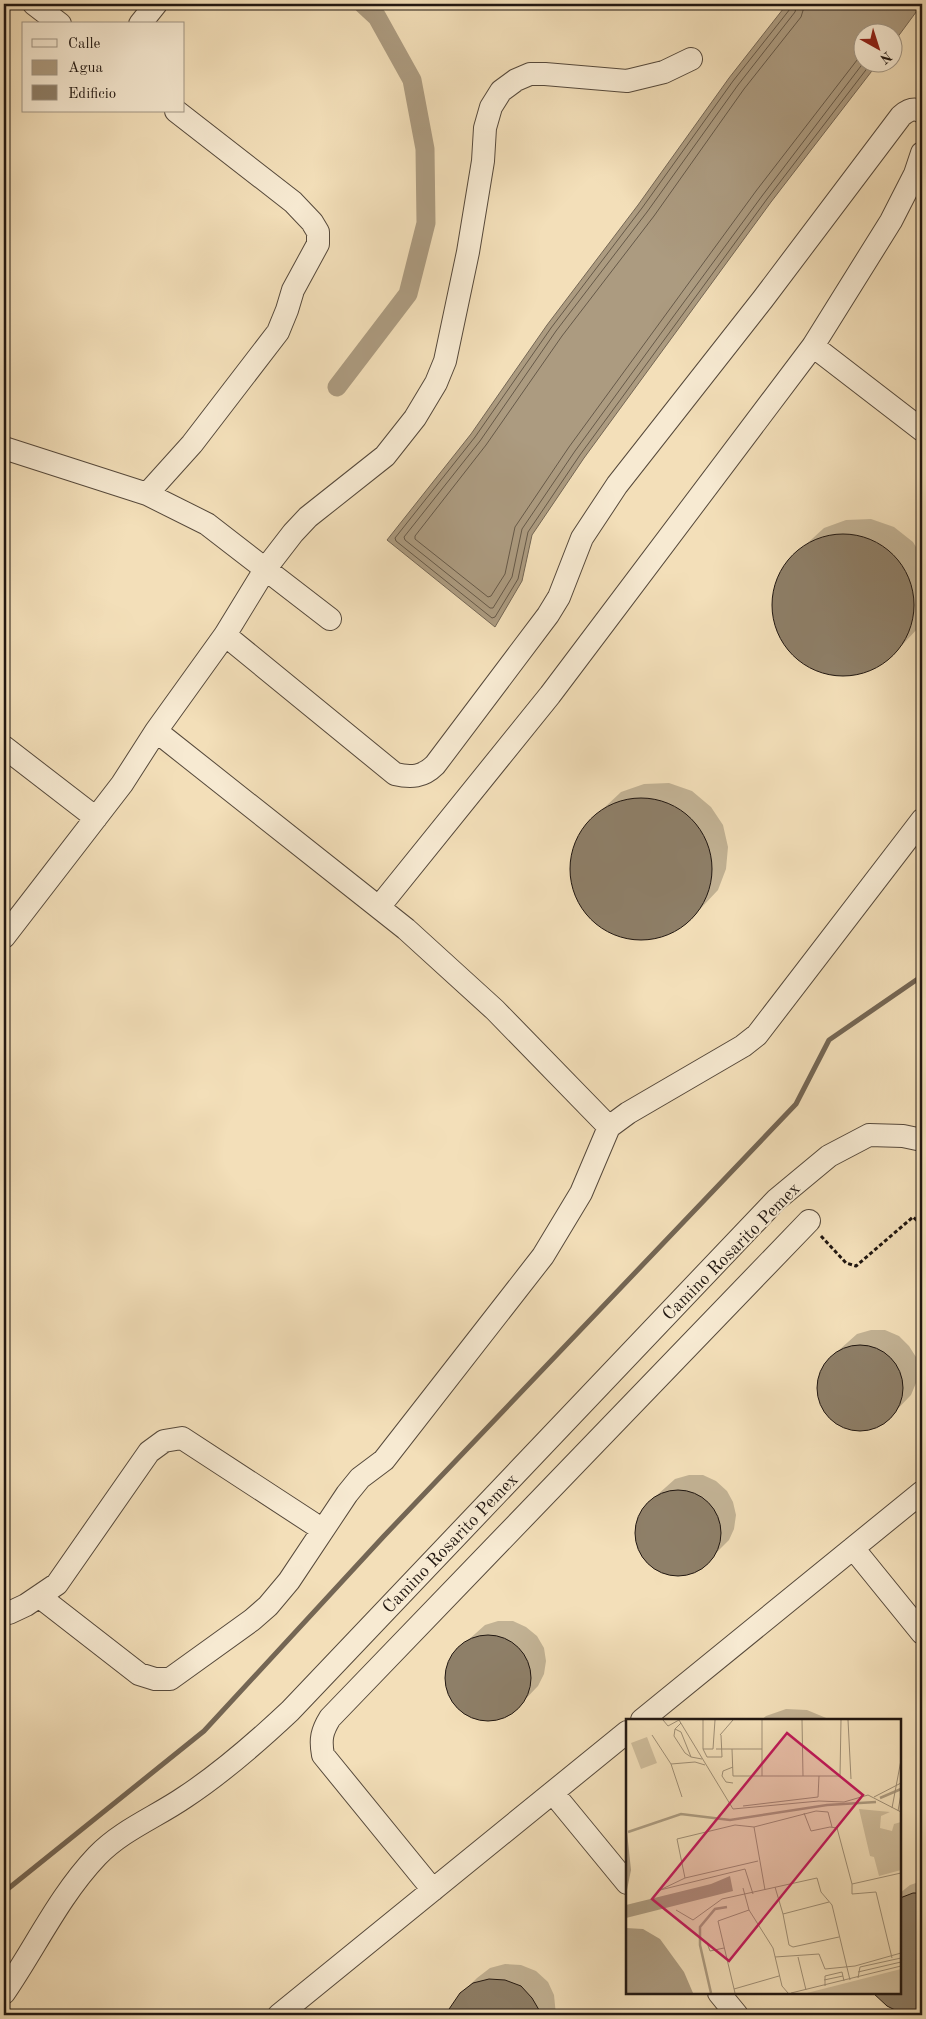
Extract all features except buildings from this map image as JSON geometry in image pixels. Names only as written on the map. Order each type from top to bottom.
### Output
[{"type":"street","points":[[34,4],[57,22]]},
{"type":"street","points":[[142,22],[156,4]]},
{"type":"street","points":[[4,937],[122,784],[156,731],[225,635],[266,568],[308,517],[385,456],[415,418],[436,383],[445,361],[468,252],[483,161],[484,128],[491,107],[501,91],[516,80],[530,74],[627,81],[664,72],[691,59]]},
{"type":"street","points":[[225,635],[395,774],[414,777],[428,773],[548,615],[559,597],[582,538],[617,485],[763,299],[901,116],[912,109],[918,109],[922,112]]},
{"type":"street","points":[[147,494],[192,444],[278,332],[287,310],[292,290],[318,244],[318,232],[312,222],[293,202],[177,112]]},
{"type":"street","points":[[379,907],[550,695],[813,346],[891,221],[915,174],[922,153]]},
{"type":"street","points":[[813,346],[922,430]]},
{"type":"street","points":[[4,448],[147,494],[207,524],[330,619]]},
{"type":"street","points":[[156,731],[379,907],[494,1010],[609,1127]]},
{"type":"street","points":[[4,747],[96,818]]},
{"type":"street","points":[[40,1597],[139,1674],[155,1679],[170,1679],[252,1620],[268,1606],[289,1581],[347,1494],[360,1478],[384,1460],[543,1256],[582,1193],[609,1127],[628,1113],[743,1046],[757,1035],[922,820]]},
{"type":"street","name":"Camino Rosarito Pemex","points":[[4,1993],[68,1890],[98,1855],[123,1834],[185,1798],[239,1758],[290,1711],[776,1200],[829,1156],[868,1135],[902,1136],[922,1140]]},
{"type":"street","points":[[433,1890],[323,1755],[320,1743],[323,1730],[330,1718],[804,1227]]},
{"type":"street","points":[[4,1612],[9,1613],[40,1597],[57,1584],[149,1452],[164,1441],[182,1438],[323,1530]]},
{"type":"street","points":[[643,1719],[922,1492]]},
{"type":"street","points":[[853,1548],[922,1633]]},
{"type":"street","points":[[279,2015],[626,1733]]},
{"type":"street","points":[[553,1792],[626,1882]]},
{"type":"street","points":[[719,1994],[737,2015]]},
{"type":"path","points":[[804,1227],[823,1236],[846,1263],[856,1266],[913,1217],[922,1225]]},
{"type":"water","points":[[787,4],[922,4],[904,28],[904,22],[854,22],[854,72],[871,72],[771,202],[584,458],[532,535],[522,581],[495,627],[387,540],[471,434],[547,325],[638,205],[729,78]]},
{"type":"waterway","points":[[337,387],[408,294],[426,223],[425,149],[412,80],[377,17],[363,4]]},
{"type":"waterway","points":[[4,1892],[204,1731],[384,1536],[796,1104],[829,1040],[922,976]]}]
